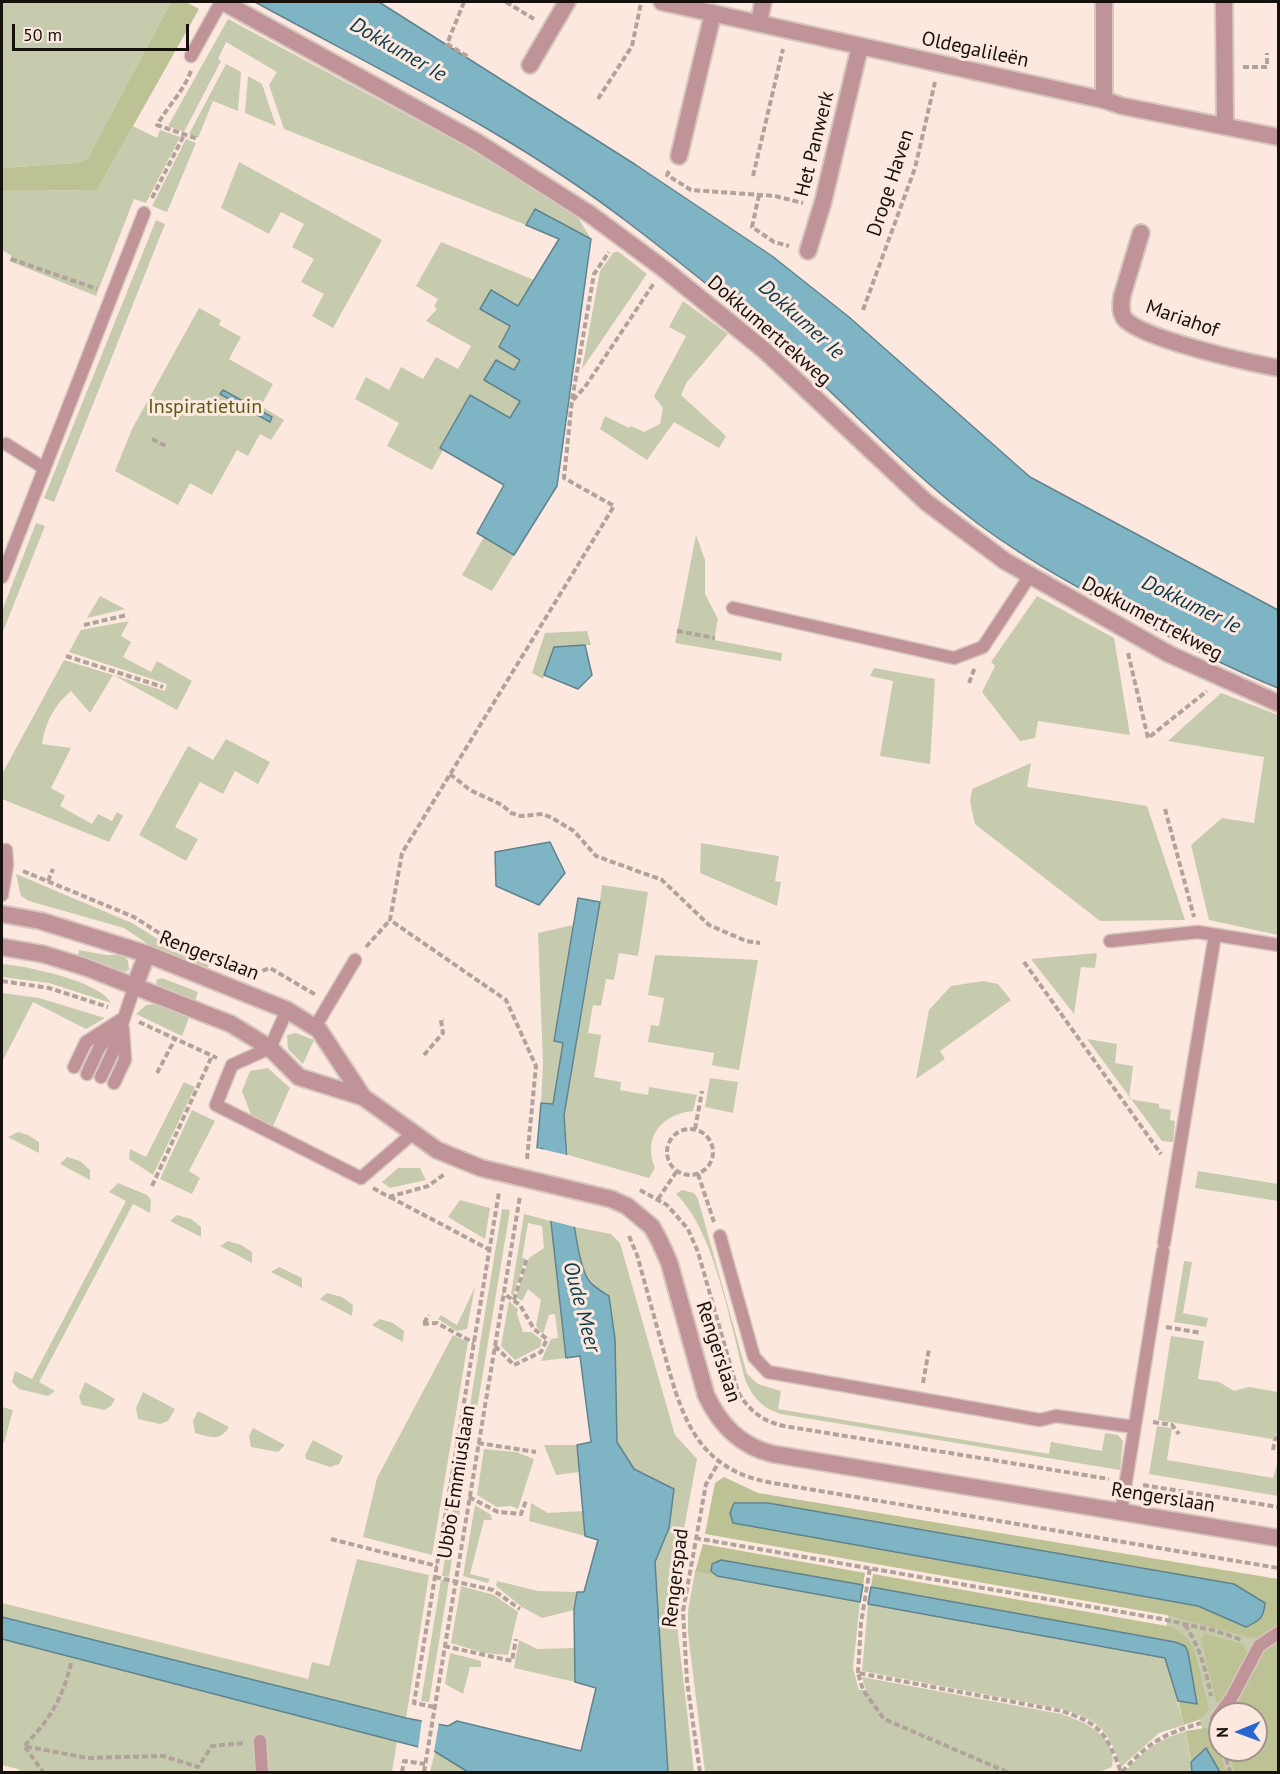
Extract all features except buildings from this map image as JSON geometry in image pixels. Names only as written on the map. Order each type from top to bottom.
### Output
[{"type":"street","name":"Dokkumertrekweg","points":[[222,2],[477,142],[561,194],[664,269],[764,350],[926,502],[967,535],[1029,577],[1222,680],[1278,703]]},
{"type":"street","points":[[530,65],[567,2]]},
{"type":"street","name":"Oldegalileën","points":[[662,2],[1104,100],[1122,106],[1278,137]]},
{"type":"street","points":[[759,23],[764,2]]},
{"type":"street","points":[[1104,2],[1104,100]]},
{"type":"street","points":[[1224,2],[1225,126]]},
{"type":"street","points":[[676,161],[713,13]]},
{"type":"street","name":"Het Panwerk","points":[[801,249],[822,207],[860,46]]},
{"type":"street","name":"Mariahof","points":[[1141,233],[1122,296],[1123,317],[1132,326],[1186,345],[1278,368]]},
{"type":"street","name":"Rengerslaan","points":[[2,914],[41,921],[147,954],[268,1001],[315,1027],[363,1097],[437,1150],[464,1162],[611,1199],[627,1206],[652,1227],[669,1262],[706,1395],[723,1425],[749,1446],[772,1455],[1278,1538]]},
{"type":"street","name":"Rengerslaan","points":[[2,947],[43,954],[135,985],[231,1024],[270,1048],[299,1077],[363,1097]]},
{"type":"street","points":[[135,985],[147,954]]},
{"type":"lane","points":[[191,56],[222,2]]},
{"type":"lane","points":[[2,577],[144,213]]},
{"type":"lane","points":[[6,444],[44,468]]},
{"type":"lane","points":[[733,608],[954,658],[983,647],[1029,577]]},
{"type":"lane","points":[[2,895],[7,865],[6,850]]},
{"type":"lane","points":[[1110,940],[1198,932],[1278,945]]},
{"type":"lane","points":[[1120,1512],[1215,935]]},
{"type":"lane","points":[[315,1027],[355,960]]},
{"type":"lane","points":[[101,1077],[112,1054],[135,985]]},
{"type":"lane","points":[[287,1010],[270,1048],[232,1065],[216,1105],[361,1178],[412,1134]]},
{"type":"lane","points":[[74,1067],[86,1042],[123,1016]]},
{"type":"lane","points":[[87,1074],[99,1048],[123,1016]]},
{"type":"lane","points":[[114,1083],[125,1060],[123,1016]]},
{"type":"lane","points":[[720,1236],[754,1357],[762,1369],[782,1376],[1040,1420],[1056,1416],[1134,1426]]},
{"type":"lane","points":[[1228,1702],[1259,1646],[1278,1633]]},
{"type":"lane","points":[[260,1741],[261,1773]]},
{"type":"path","points":[[464,2],[447,44],[470,58]]},
{"type":"path","points":[[507,2],[551,30]]},
{"type":"path","points":[[598,99],[632,46],[642,2]]},
{"type":"path","points":[[753,176],[787,30]]},
{"type":"path","points":[[1224,67],[1267,67],[1267,53]]},
{"type":"path","points":[[191,56],[191,72],[175,102],[165,112],[158,125],[198,139]]},
{"type":"path","name":"Droge Haven","points":[[862,310],[915,168],[940,64]]},
{"type":"path","points":[[144,213],[184,135]]},
{"type":"path","points":[[676,161],[667,175],[691,190],[775,196],[822,207]]},
{"type":"path","points":[[759,195],[752,227],[774,242],[801,249]]},
{"type":"path","points":[[355,960],[390,920],[402,853],[614,506],[564,478],[572,400],[594,274],[620,237]]},
{"type":"path","points":[[11,259],[112,295]]},
{"type":"path","points":[[572,400],[585,387],[594,369],[664,269]]},
{"type":"path","points":[[152,439],[166,446]]},
{"type":"path","points":[[84,625],[127,615]]},
{"type":"path","points":[[1123,629],[1148,738],[1222,680]]},
{"type":"path","points":[[677,631],[715,638]]},
{"type":"path","points":[[66,656],[163,687]]},
{"type":"path","points":[[450,774],[470,790],[502,805],[511,813],[521,816],[543,814],[552,818],[574,831],[596,856],[662,880],[709,925],[746,941],[760,943]]},
{"type":"path","points":[[1165,809],[1198,932]]},
{"type":"path","points":[[7,865],[134,917],[181,945]]},
{"type":"path","points":[[48,881],[53,869]]},
{"type":"path","points":[[390,920],[506,1000],[536,1066],[527,1161]]},
{"type":"path","points":[[1024,963],[1169,1165],[1177,1167]]},
{"type":"path","points":[[243,970],[254,974],[270,968],[329,1002]]},
{"type":"path","points":[[254,974],[268,1001]]},
{"type":"path","points":[[2,981],[63,991],[232,1065]]},
{"type":"path","points":[[424,1055],[443,1033],[441,1020],[444,1019]]},
{"type":"path","points":[[157,1073],[175,1039]]},
{"type":"path","points":[[152,1186],[212,1056]]},
{"type":"path","points":[[695,1129],[702,1091]]},
{"type":"path","points":[[695,1129],[710,1139],[713,1148],[710,1165],[698,1174],[685,1174],[677,1171],[668,1156],[668,1147],[678,1132],[695,1129]]},
{"type":"path","points":[[389,1197],[428,1186],[464,1162]]},
{"type":"path","points":[[658,1198],[677,1171]]},
{"type":"path","points":[[434,1707],[414,1704],[502,1173]]},
{"type":"path","points":[[698,1174],[720,1236]]},
{"type":"path","points":[[361,1178],[389,1197],[490,1250]]},
{"type":"path","name":"Ubbo Emmiuslaan","points":[[424,1773],[426,1750],[520,1196]]},
{"type":"path","points":[[625,1230],[637,1255],[679,1403],[690,1429],[708,1453],[746,1477],[1278,1568]]},
{"type":"path","points":[[513,1301],[527,1258]]},
{"type":"path","points":[[495,1346],[514,1365],[541,1352],[547,1339],[534,1329],[520,1305],[503,1293]]},
{"type":"path","points":[[429,1315],[423,1324],[437,1323],[474,1343]]},
{"type":"path","points":[[1151,1325],[1201,1333]]},
{"type":"path","points":[[920,1399],[928,1349]]},
{"type":"path","points":[[742,1400],[756,1414],[775,1424],[1278,1507]]},
{"type":"path","points":[[1153,1422],[1172,1425],[1179,1434]]},
{"type":"path","points":[[1273,1450],[1278,1437]]},
{"type":"path","points":[[478,1443],[536,1452]]},
{"type":"path","name":"Rengerspad","points":[[700,1773],[683,1634],[686,1589],[706,1484],[719,1462]]},
{"type":"path","points":[[469,1497],[498,1512],[521,1514],[526,1501]]},
{"type":"path","points":[[695,1538],[1150,1617],[1216,1631],[1259,1646]]},
{"type":"path","points":[[330,1539],[437,1566]]},
{"type":"path","points":[[870,1568],[861,1623],[858,1673],[862,1690],[884,1719],[1007,1773]]},
{"type":"path","points":[[435,1577],[493,1590],[520,1610]]},
{"type":"path","points":[[1185,1625],[1195,1640],[1206,1667],[1213,1702]]},
{"type":"path","points":[[444,1646],[512,1661],[516,1640]]},
{"type":"path","points":[[24,1746],[44,1725],[59,1703],[71,1663]]},
{"type":"path","points":[[858,1673],[1062,1711],[1084,1718],[1101,1729],[1110,1742],[1122,1773],[1140,1752],[1160,1737],[1208,1722]]},
{"type":"path","points":[[198,1773],[198,1767],[212,1746],[260,1741]]},
{"type":"path","points":[[24,1746],[94,1759],[129,1755],[163,1756],[198,1767]]},
{"type":"path","points":[[24,1746],[43,1773]]},
{"type":"path","points":[[402,1773],[404,1761],[425,1764]]},
{"type":"green space","points":[[2,2],[171,2],[87,159],[75,163],[2,168]]},
{"type":"green space","points":[[171,2],[186,2],[199,9],[97,190],[2,191],[2,168],[75,163],[87,159]]},
{"type":"green space","points":[[228,19],[452,139],[536,189],[577,216],[591,239],[535,209],[526,225],[284,129],[269,85],[277,72],[226,42],[218,59],[221,61],[184,132],[168,126]]},
{"type":"green space","points":[[226,64],[241,72],[238,111],[213,101],[198,138],[189,134]]},
{"type":"green space","points":[[248,76],[262,84],[276,126],[245,113]]},
{"type":"green space","points":[[133,126],[157,138],[160,130],[180,137],[146,203],[134,199],[96,296],[9,261],[12,256],[2,250],[2,191],[97,190]]},
{"type":"green space","points":[[186,139],[196,143],[167,212],[152,206]]},
{"type":"green space","points":[[239,162],[382,240],[333,328],[312,316],[324,294],[301,282],[314,259],[292,247],[304,224],[281,212],[269,234],[221,208]]},
{"type":"green space","points":[[156,220],[165,224],[54,502],[44,498]]},
{"type":"green space","points":[[441,242],[534,280],[518,306],[511,326],[520,359],[514,370],[485,380],[520,401],[510,418],[440,448],[443,450],[432,470],[387,446],[399,423],[355,399],[366,377],[389,390],[401,367],[423,379],[436,357],[458,369],[471,346],[426,321],[437,309],[434,306],[438,299],[416,286]]},
{"type":"green space","points":[[614,252],[619,252],[647,274],[582,369],[600,271]]},
{"type":"green space","points":[[683,301],[728,334],[687,382],[681,395],[726,436],[719,448],[674,422],[647,460],[600,429],[605,416],[629,428],[631,426],[644,432],[660,424],[663,408],[654,396],[686,336],[669,327]]},
{"type":"green space","name":"Inspiratietuin","points":[[199,308],[221,320],[219,325],[241,337],[229,359],[273,384],[261,406],[284,420],[271,440],[260,434],[248,456],[237,450],[212,495],[190,483],[178,505],[115,471],[132,429]]},
{"type":"green space","points":[[36,523],[45,526],[2,634],[2,611]]},
{"type":"green space","points":[[696,535],[705,560],[705,594],[718,619],[714,640],[782,653],[781,661],[675,643]]},
{"type":"green space","points":[[484,537],[514,555],[492,591],[462,575]]},
{"type":"green space","points":[[100,596],[125,609],[87,618]]},
{"type":"green space","points":[[1037,596],[1114,638],[1130,735],[1038,721],[1035,738],[1020,741],[982,692],[995,666],[991,662]]},
{"type":"green space","points":[[129,621],[121,636],[131,642],[123,657],[151,672],[157,661],[192,681],[177,710],[113,675],[165,691],[167,684],[69,652],[81,630]]},
{"type":"green space","points":[[587,631],[591,645],[554,647],[543,679],[532,673],[545,633]]},
{"type":"green space","points":[[64,660],[113,675],[90,713],[71,691],[65,696],[52,714],[42,744],[71,748],[51,788],[65,796],[60,806],[92,824],[98,814],[112,821],[117,812],[123,816],[109,842],[2,799],[2,774]]},
{"type":"green space","points":[[874,668],[935,679],[930,764],[880,756],[893,681],[870,676]]},
{"type":"green space","points":[[1221,693],[1278,715],[1278,935],[1209,920],[1191,845],[1222,818],[1254,823],[1264,757],[1168,741]]},
{"type":"green space","points":[[226,739],[270,762],[258,784],[235,771],[223,794],[200,782],[175,827],[198,839],[186,861],[139,835],[188,746],[213,760]]},
{"type":"green space","points":[[1031,763],[1027,787],[1147,806],[1185,920],[1100,921],[975,824],[970,802],[972,789]]},
{"type":"green space","points":[[701,843],[779,856],[775,881],[781,882],[777,906],[700,873]]},
{"type":"green space","points":[[16,874],[132,923],[169,946],[210,962],[206,971],[158,951],[124,928],[29,901],[21,896]]},
{"type":"green space","points":[[602,885],[648,892],[638,956],[619,953],[614,980],[606,979],[601,1006],[593,1005],[588,1033],[601,1035],[594,1077],[621,1082],[620,1090],[648,1095],[649,1087],[697,1095],[693,1111],[682,1113],[664,1122],[653,1137],[651,1146],[655,1168],[649,1178],[568,1155],[564,1115],[595,939]]},
{"type":"green space","points":[[573,925],[554,1040],[563,1042],[553,1104],[541,1102],[543,1064],[538,933]]},
{"type":"green space","points":[[79,950],[106,955],[123,955],[128,961],[129,970],[122,973],[77,957]]},
{"type":"green space","points":[[1097,953],[1095,968],[1081,967],[1074,1014],[1031,959]]},
{"type":"green space","points":[[655,955],[758,960],[739,1070],[712,1065],[714,1053],[648,1042],[651,1025],[659,1026],[664,998],[648,995]]},
{"type":"green space","points":[[2,964],[44,971],[78,982],[104,995],[111,1003],[49,983],[2,977]]},
{"type":"green space","points":[[162,978],[198,992],[195,1001],[157,986],[156,980]]},
{"type":"green space","points":[[983,981],[998,984],[1011,1000],[940,1051],[945,1059],[916,1079],[929,1010],[951,986]]},
{"type":"green space","points":[[2,993],[39,998],[105,1018],[86,1029],[33,1002],[2,1062]]},
{"type":"green space","points":[[158,1004],[190,1015],[182,1036],[136,1014],[146,1005]]},
{"type":"green space","points":[[296,1033],[314,1040],[303,1064],[288,1049],[287,1035]]},
{"type":"green space","points":[[1087,1039],[1117,1044],[1115,1063],[1133,1066],[1129,1097]]},
{"type":"green space","points":[[268,1068],[290,1088],[273,1126],[251,1115],[242,1091],[250,1071]]},
{"type":"green space","points":[[710,1078],[738,1082],[733,1113],[705,1107]]},
{"type":"green space","points":[[184,1082],[195,1087],[153,1175],[129,1159],[130,1149],[146,1157]]},
{"type":"green space","points":[[1131,1099],[1159,1104],[1159,1108],[1171,1110],[1170,1120],[1175,1121],[1173,1142],[1162,1141]]},
{"type":"green space","points":[[192,1110],[215,1121],[189,1171],[200,1178],[192,1194],[160,1179]]},
{"type":"green space","points":[[18,1132],[39,1142],[39,1153],[8,1137]]},
{"type":"green space","points":[[67,1157],[80,1161],[90,1170],[90,1180],[60,1164]]},
{"type":"green space","points":[[398,1168],[420,1168],[426,1180],[390,1188],[382,1182]]},
{"type":"green space","points":[[1198,1171],[1278,1184],[1278,1201],[1195,1188]]},
{"type":"green space","points":[[118,1183],[147,1195],[151,1200],[150,1213],[133,1204],[39,1382],[55,1391],[48,1396],[19,1389],[12,1382],[15,1371],[32,1379],[126,1201],[109,1192]]},
{"type":"green space","points":[[682,1190],[694,1193],[698,1199],[747,1374],[758,1384],[781,1391],[778,1409],[1049,1454],[1051,1442],[1102,1451],[1105,1433],[1118,1435],[1123,1441],[1120,1470],[781,1414],[764,1406],[746,1382],[728,1309],[711,1256],[690,1210],[676,1194]]},
{"type":"green space","points":[[460,1200],[490,1208],[485,1239],[448,1217]]},
{"type":"green space","points":[[502,1209],[510,1210],[449,1577],[442,1576]]},
{"type":"green space","points":[[524,1214],[551,1221],[566,1358],[541,1361],[551,1339],[558,1338],[555,1314],[549,1315],[543,1334],[536,1326],[541,1300],[528,1289],[522,1301],[516,1297],[529,1258],[544,1248],[542,1226],[528,1223],[522,1258],[525,1258],[513,1296],[511,1294]]},
{"type":"green space","points":[[177,1215],[191,1219],[201,1227],[201,1237],[170,1221]]},
{"type":"green space","points":[[575,1227],[611,1234],[620,1243],[675,1435],[697,1459],[684,1529],[690,1531],[678,1610],[678,1634],[694,1772],[668,1772],[655,1562],[669,1528],[674,1489],[634,1469],[617,1442],[615,1339],[609,1296],[592,1282],[583,1266]]},
{"type":"green space","points":[[228,1241],[252,1252],[252,1263],[220,1246]]},
{"type":"green space","points":[[1184,1261],[1192,1262],[1183,1313],[1208,1318],[1206,1327],[1174,1322]]},
{"type":"green space","points":[[279,1267],[302,1278],[302,1288],[271,1272]]},
{"type":"green space","points":[[475,1287],[467,1329],[457,1331],[438,1319],[441,1315],[457,1325]]},
{"type":"green space","points":[[327,1293],[342,1297],[353,1305],[352,1316],[320,1299]]},
{"type":"green space","points":[[509,1301],[518,1309],[517,1314],[523,1332],[531,1332],[542,1340],[540,1347],[515,1360],[501,1346]]},
{"type":"green space","points":[[380,1319],[393,1323],[404,1331],[403,1342],[372,1325]]},
{"type":"green space","points":[[453,1335],[468,1342],[432,1555],[363,1537],[377,1478]]},
{"type":"green space","points":[[1171,1336],[1204,1341],[1198,1379],[1219,1382],[1234,1391],[1249,1387],[1278,1392],[1278,1433],[1272,1439],[1158,1420]]},
{"type":"green space","points":[[85,1382],[115,1399],[111,1406],[104,1410],[82,1405],[79,1397]]},
{"type":"green space","points":[[143,1392],[175,1409],[168,1421],[160,1424],[138,1419],[136,1408]]},
{"type":"green space","points":[[2,1407],[13,1410],[4,1443],[2,1442]]},
{"type":"green space","points":[[198,1411],[229,1427],[226,1432],[218,1437],[195,1433],[193,1421]]},
{"type":"green space","points":[[1157,1426],[1172,1428],[1167,1460],[1273,1478],[1278,1461],[1278,1496],[1149,1474]]},
{"type":"green space","points":[[253,1428],[285,1445],[278,1452],[251,1447],[249,1436]]},
{"type":"green space","points":[[313,1440],[343,1456],[339,1464],[330,1467],[306,1459],[305,1455]]},
{"type":"green space","points":[[544,1445],[577,1445],[579,1472],[556,1475]]},
{"type":"green space","points":[[484,1449],[516,1452],[534,1459],[518,1509],[511,1506],[497,1507],[477,1495]]},
{"type":"green space","points":[[724,1477],[758,1493],[1278,1579],[1278,1626],[1260,1638],[1248,1637],[1166,1615],[705,1534],[715,1483]],"holes":[[[734,1503],[768,1504],[1234,1584],[1265,1603],[1233,1622],[1199,1606],[734,1523],[730,1513]]]},
{"type":"green space","points":[[531,1503],[548,1513],[583,1511],[585,1536],[529,1521]]},
{"type":"green space","points":[[475,1505],[491,1515],[492,1520],[484,1520],[470,1574],[490,1579],[488,1583],[463,1576]]},
{"type":"green space","points":[[703,1544],[865,1573],[863,1585],[721,1560],[711,1571],[717,1576],[695,1572]]},
{"type":"green space","points":[[357,1559],[429,1575],[406,1718],[2,1617],[2,1603],[308,1679],[312,1662],[329,1666]]},
{"type":"green space","points":[[695,1572],[860,1602],[853,1668],[859,1690],[866,1690],[862,1677],[1061,1714],[1089,1726],[1105,1739],[1113,1756],[1112,1767],[1099,1772],[705,1772],[688,1633],[688,1611]]},
{"type":"green space","points":[[873,1574],[1173,1627],[1188,1639],[1194,1648],[1208,1710],[1201,1719],[1184,1725],[1178,1701],[1197,1703],[1185,1646],[871,1587]]},
{"type":"green space","points":[[441,1580],[449,1581],[429,1702],[421,1701]]},
{"type":"green space","points":[[497,1581],[538,1591],[577,1592],[574,1610],[542,1618],[522,1607],[496,1586]]},
{"type":"green space","points":[[461,1586],[494,1595],[518,1612],[508,1655],[484,1653],[451,1643]]},
{"type":"green space","points":[[1171,1601],[1278,1615],[1278,1772],[1220,1772],[1214,1762],[1268,1762],[1268,1702],[1208,1702],[1208,1751],[1197,1704],[1164,1640]]},
{"type":"green space","points":[[868,1604],[1165,1658],[1184,1725],[1159,1733],[1121,1767],[1107,1736],[1094,1723],[1075,1713],[862,1671]]},
{"type":"green space","points":[[1205,1634],[1243,1644],[1248,1654],[1222,1702],[1216,1702],[1201,1638]]},
{"type":"green space","points":[[2,1639],[397,1741],[392,1772],[21,1772],[2,1765]]},
{"type":"green space","points":[[519,1640],[537,1649],[574,1648],[575,1682],[514,1668]]},
{"type":"green space","points":[[1278,1640],[1278,1772],[1235,1772],[1232,1762],[1268,1762],[1268,1702],[1236,1702],[1263,1651]]},
{"type":"green space","points":[[450,1653],[481,1661],[481,1667],[470,1667],[463,1694],[445,1684]]},
{"type":"green space","points":[[1208,1728],[1208,1751],[1206,1748],[1191,1762],[1186,1731]]},
{"type":"green space","points":[[1186,1731],[1192,1772],[1125,1772],[1152,1747]]},
{"type":"green space","points":[[435,1752],[468,1772],[430,1772]]},
{"type":"green space","points":[[1214,1762],[1223,1762],[1226,1772],[1220,1772]]},
{"type":"water","name":"Dokkumer Ie","points":[[255,2],[379,2],[636,165],[772,256],[849,317],[1030,477],[1278,610],[1278,688],[1183,644],[1062,578],[999,539],[919,475],[803,366],[739,311],[652,241],[586,192],[541,161],[447,106]]},
{"type":"water","points":[[535,209],[591,239],[557,486],[514,555],[477,533],[504,485],[440,448],[470,395],[510,418],[520,401],[484,380],[496,360],[514,370],[520,360],[499,347],[510,326],[480,309],[491,290],[518,306],[559,239],[526,225]]},
{"type":"water","points":[[223,390],[272,417],[270,422],[220,394]]},
{"type":"water","points":[[585,645],[592,675],[578,689],[544,675],[554,647]]},
{"type":"water","points":[[550,842],[565,873],[539,905],[496,886],[495,852]]},
{"type":"water","name":"Oude Meer","points":[[578,898],[600,902],[564,1115],[571,1200],[583,1267],[590,1282],[609,1296],[615,1339],[617,1442],[634,1469],[674,1489],[669,1528],[655,1562],[668,1772],[468,1772],[434,1751],[2,1639],[2,1617],[406,1718],[448,1726],[457,1721],[581,1751],[596,1688],[575,1682],[574,1610],[577,1592],[584,1592],[598,1540],[585,1536],[577,1445],[591,1442],[580,1356],[566,1358],[543,1149],[537,1148],[541,1103],[553,1104],[563,1043],[554,1041]]},
{"type":"water","points":[[734,1503],[768,1503],[1234,1584],[1265,1603],[1260,1618],[1246,1627],[1198,1606],[733,1523],[730,1513]]},
{"type":"water","points":[[721,1560],[863,1585],[860,1602],[717,1576],[711,1571],[712,1564]]},
{"type":"water","points":[[871,1587],[1175,1642],[1185,1646],[1188,1652],[1197,1704],[1178,1701],[1165,1658],[868,1604]]},
{"type":"water","points":[[1206,1748],[1208,1762],[1214,1762],[1220,1772],[1192,1772],[1191,1762]]},
{"type":"pier","points":[[537,1148],[571,1156],[579,1228],[548,1220]]},
{"type":"pier","points":[[422,1719],[439,1722],[434,1752],[418,1749]]}]
